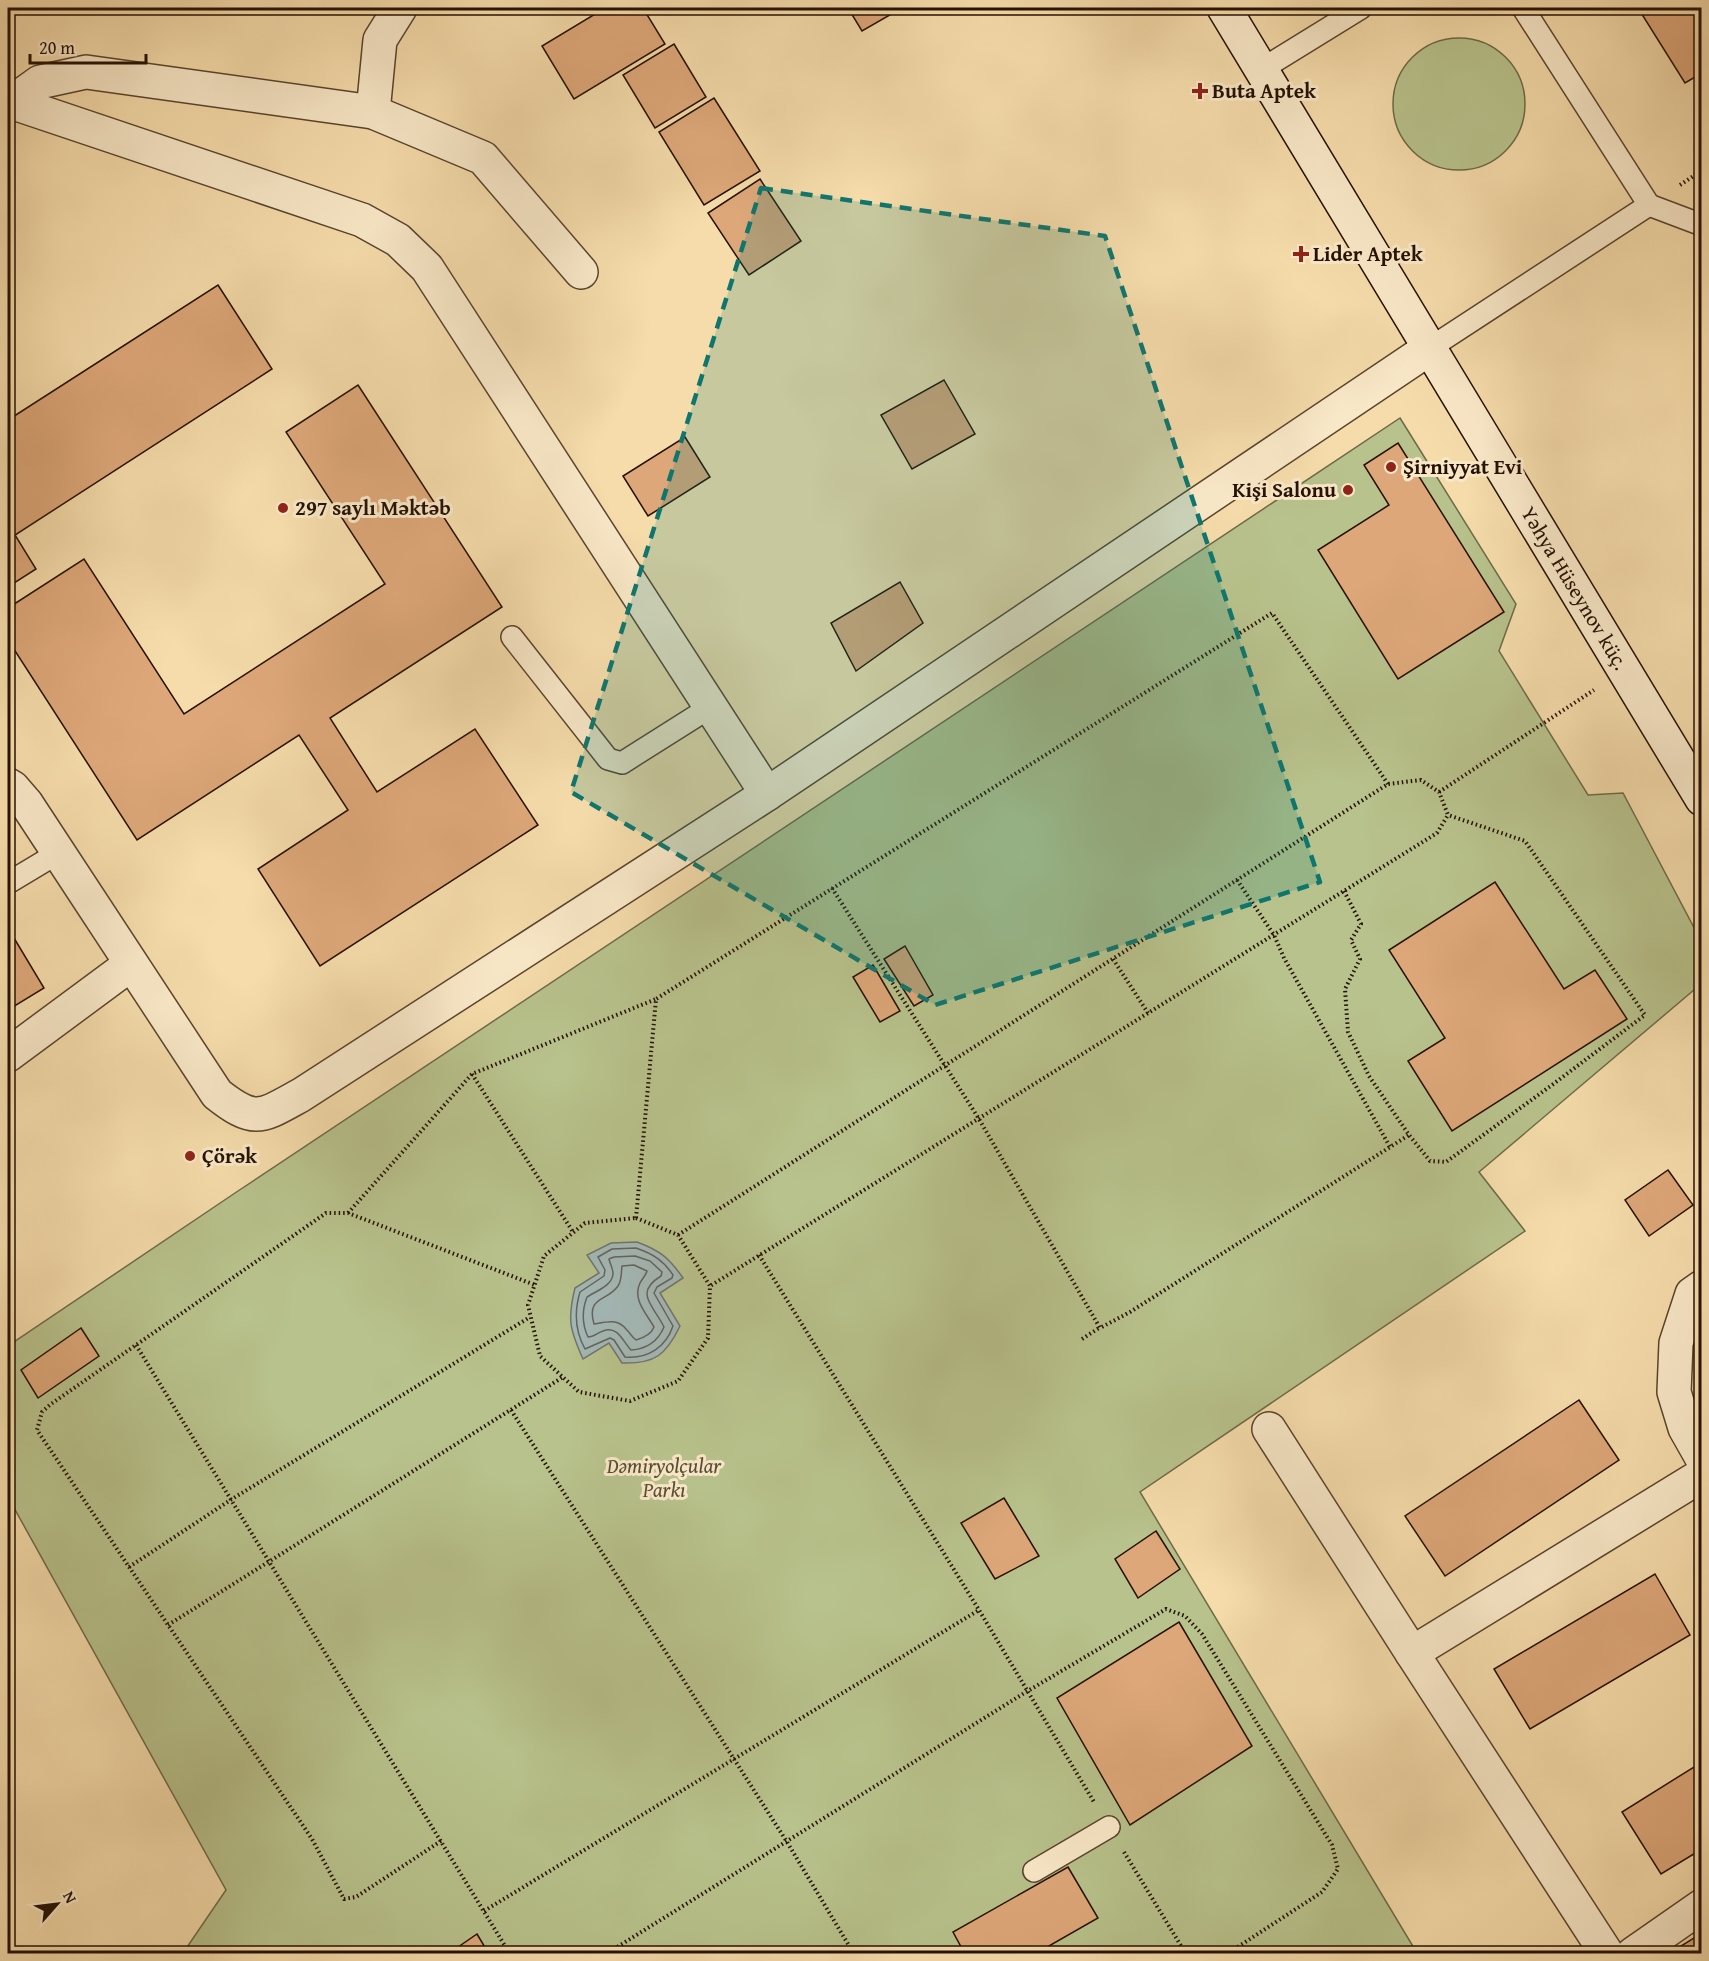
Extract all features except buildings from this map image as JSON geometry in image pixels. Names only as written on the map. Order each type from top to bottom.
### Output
[{"type":"street","points":[[373,112],[380,40],[399,8]]},
{"type":"street","name":"Yəhya Hüseynov küç.","points":[[1224,8],[1701,799]]},
{"type":"street","points":[[9,103],[40,82],[86,72],[373,112],[483,158],[581,272]]},
{"type":"street","points":[[9,103],[362,220],[398,240],[426,268],[766,794]]},
{"type":"street","points":[[8,785],[26,803],[216,1094],[246,1114],[267,1113],[311,1089],[766,794],[1430,348]]},
{"type":"street","points":[[8,1055],[130,964]]},
{"type":"street","points":[[1701,1287],[1692,1294],[1676,1343],[1674,1392],[1685,1428],[1701,1458]]},
{"type":"street","points":[[1269,1429],[1607,1953]]},
{"type":"street","points":[[1412,1653],[1701,1475]]},
{"type":"street","points":[[1632,1953],[1701,1906]]},
{"type":"lane","points":[[1262,69],[1361,8]]},
{"type":"lane","points":[[1524,8],[1649,205],[1701,225]]},
{"type":"lane","points":[[1430,348],[1649,205]]},
{"type":"lane","points":[[512,637],[608,759],[622,764],[709,708]]},
{"type":"lane","points":[[8,883],[58,853]]},
{"type":"lane","points":[[1034,1871],[1109,1827]]},
{"type":"path","points":[[348,1213],[472,1074],[656,999],[1272,613],[1388,784]]},
{"type":"path","points":[[1439,792],[1624,671]]},
{"type":"path","points":[[678,1235],[1388,784],[1421,780],[1439,792],[1448,815],[1525,841],[1645,1015],[1446,1162],[1431,1161],[1409,1135],[1369,1076],[1348,1032],[1345,989],[1360,959],[1351,940],[1361,924],[1344,891]]},
{"type":"path","points":[[710,1286],[1437,833],[1448,815]]},
{"type":"path","points":[[1237,880],[1274,935],[1284,958],[1390,1147]]},
{"type":"path","points":[[832,888],[979,1119],[1100,1328]]},
{"type":"path","points":[[1113,959],[1148,1013]]},
{"type":"path","points":[[636,1218],[656,999]]},
{"type":"path","points":[[472,1074],[573,1232]]},
{"type":"path","points":[[1082,1339],[1130,1312],[1409,1135]]},
{"type":"path","points":[[441,1841],[356,1897],[344,1899],[312,1839],[37,1430],[42,1412],[326,1213],[348,1213],[535,1285]]},
{"type":"path","points":[[636,1218],[678,1235],[710,1286],[708,1338],[678,1381],[630,1401],[579,1392],[540,1356],[528,1305],[544,1256],[585,1223],[636,1218]]},
{"type":"path","points":[[759,1255],[979,1610],[1026,1692]]},
{"type":"path","points":[[129,1567],[232,1499],[530,1317]]},
{"type":"path","points":[[136,1345],[510,1953]]},
{"type":"path","points":[[168,1625],[563,1377]]},
{"type":"path","points":[[511,1410],[788,1842],[854,1953]]},
{"type":"path","points":[[606,1953],[1026,1692],[1166,1609],[1185,1616],[1202,1634],[1332,1845],[1338,1869],[1322,1892],[1227,1953]]},
{"type":"path","points":[[484,1911],[979,1610]]},
{"type":"highlighted area","points":[[761,188],[1105,236],[1320,882],[935,1005],[571,792]]},
{"type":"green space","points":[[1459,38],[1484,43],[1505,58],[1520,79],[1525,104],[1520,129],[1505,150],[1484,165],[1459,170],[1434,165],[1413,150],[1398,129],[1393,104],[1398,79],[1413,58],[1434,43]]},
{"type":"green space","name":"Dəmiryolçular Parkı","points":[[1400,418],[1516,604],[1499,651],[1588,795],[1623,793],[1701,941],[1701,984],[1479,1172],[1525,1231],[1140,1492],[1417,1953],[183,1953],[226,1890],[8,1497],[8,1346]]},
{"type":"water","points":[[637,1242],[664,1256],[683,1278],[660,1293],[680,1326],[664,1351],[643,1362],[622,1363],[609,1343],[583,1359],[571,1325],[571,1309],[575,1288],[599,1273],[587,1255],[611,1243]]},
{"type":"place","name":"Buta Aptek","points":[[1200,91]]},
{"type":"place","name":"Lider Aptek","points":[[1301,254]]},
{"type":"place","name":"Şirniyyat Evi","points":[[1391,467]]},
{"type":"place","name":"Kişi Salonu","points":[[1348,490]]},
{"type":"place","name":"297 saylı Məktəb","points":[[283,508]]},
{"type":"place","name":"Çörək","points":[[190,1156]]}]
